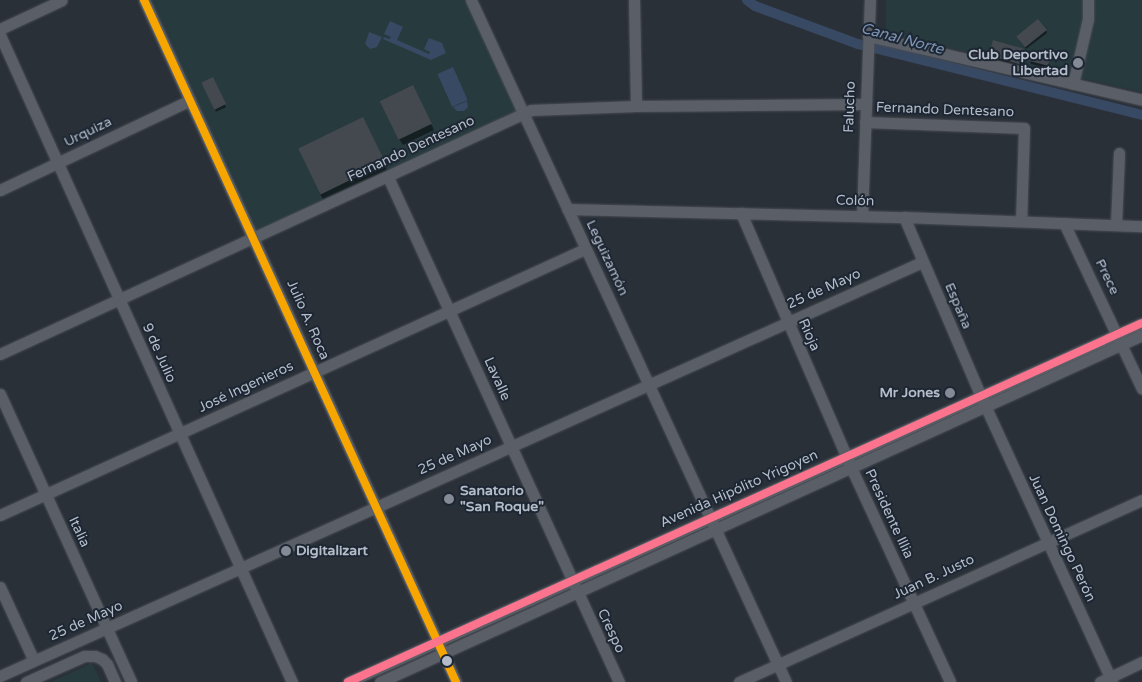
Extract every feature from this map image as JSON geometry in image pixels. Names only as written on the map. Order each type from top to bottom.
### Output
[{"type":"street","points":[[0,29],[62,0]]},
{"type":"street","name":"Julio A. Roca","points":[[144,0],[255,238],[456,682]]},
{"type":"street","name":"Leguizamón","points":[[471,0],[786,682]]},
{"type":"street","points":[[634,0],[636,106]]},
{"type":"street","name":"Falucho","points":[[862,216],[870,0]]},
{"type":"street","points":[[1073,84],[1086,27],[1088,0]]},
{"type":"street","name":"9 de Julio","points":[[0,35],[292,682]]},
{"type":"street","points":[[868,36],[1142,100]]},
{"type":"street","name":"Urquiza","points":[[0,190],[190,100]]},
{"type":"street","name":"Fernando Dentesano","points":[[0,354],[531,110],[636,106],[865,104]]},
{"type":"street","name":"Fernando Dentesano","points":[[865,122],[1024,128],[1021,221]]},
{"type":"street","points":[[1116,225],[1119,153]]},
{"type":"street","name":"Lavalle","points":[[388,177],[576,593]]},
{"type":"street","name":"Colón","points":[[567,209],[904,217],[1142,226]]},
{"type":"street","name":"Rioja","points":[[741,213],[787,323],[849,462]]},
{"type":"street","name":"España","points":[[904,217],[983,401]]},
{"type":"street","name":"Prece","points":[[1064,223],[1142,389]]},
{"type":"street","name":"José Ingenieros","points":[[0,515],[179,435],[449,309],[585,249]]},
{"type":"street","name":"25 de Mayo","points":[[0,676],[922,262]]},
{"type":"street","name":"Avenida Hipólito Yrigoyen","points":[[348,682],[710,519],[849,462],[1120,339],[1142,323]]},
{"type":"street","name":"Avenida Hipólito Yrigoyen","points":[[1120,339],[1142,336]]},
{"type":"street","name":"Italia","points":[[0,394],[131,682]]},
{"type":"street","name":"Juan Domingo Perón","points":[[983,401],[1107,681]]},
{"type":"street","name":"Avenida Hipólito Yrigoyen","points":[[380,682],[715,530],[849,462]]},
{"type":"street","name":"Presidente Illia","points":[[849,462],[950,682]]},
{"type":"street","name":"Juan B. Justo","points":[[738,682],[1142,500]]},
{"type":"street","points":[[0,587],[34,661]]},
{"type":"street","name":"Crespo","points":[[576,593],[619,682]]},
{"type":"street","points":[[26,682],[84,656],[102,658],[115,682]]},
{"type":"street","points":[[1107,681],[1142,662]]},
{"type":"green space","points":[[144,0],[471,0],[523,113],[255,238]]},
{"type":"green space","name":"Club Deportivo Libertad","points":[[886,0],[1142,0],[1142,92],[886,33]]},
{"type":"green space","points":[[92,663],[101,682],[51,682]]},
{"type":"water","points":[[390,21],[403,27],[397,40],[429,54],[430,52],[424,49],[429,38],[442,43],[446,53],[431,60],[383,39],[384,37],[389,39],[391,37],[384,34]]},
{"type":"water","points":[[369,32],[382,37],[377,47],[370,49],[365,44]]},
{"type":"water","points":[[453,67],[468,100],[452,107],[437,74]]},
{"type":"water","points":[[467,101],[468,107],[464,111],[457,111],[453,107]]},
{"type":"building","points":[[1038,19],[1047,30],[1025,48],[1016,37]]},
{"type":"building","points":[[993,40],[1024,49],[1019,64],[989,55]]},
{"type":"building","points":[[1031,52],[1050,57],[1048,66],[1029,61]]},
{"type":"building","points":[[213,77],[226,104],[214,110],[201,83]]},
{"type":"building","points":[[413,85],[432,124],[399,140],[380,101]]},
{"type":"building","points":[[363,117],[385,163],[321,194],[298,149]]},
{"type":"waterway","name":"Canal Norte","points":[[747,0],[755,6],[858,44],[1142,115]]},
{"type":"transit line","points":[[144,0],[456,682]]},
{"type":"transit line","points":[[348,682],[1142,323]]},
{"type":"place","name":"Club Deportivo Libertad","points":[[1078,63]]},
{"type":"place","name":"Mr Jones","points":[[950,393]]},
{"type":"place","name":"Sanatorio \"San Roque\"","points":[[449,499]]},
{"type":"place","name":"Digitalizart","points":[[286,551]]}]
